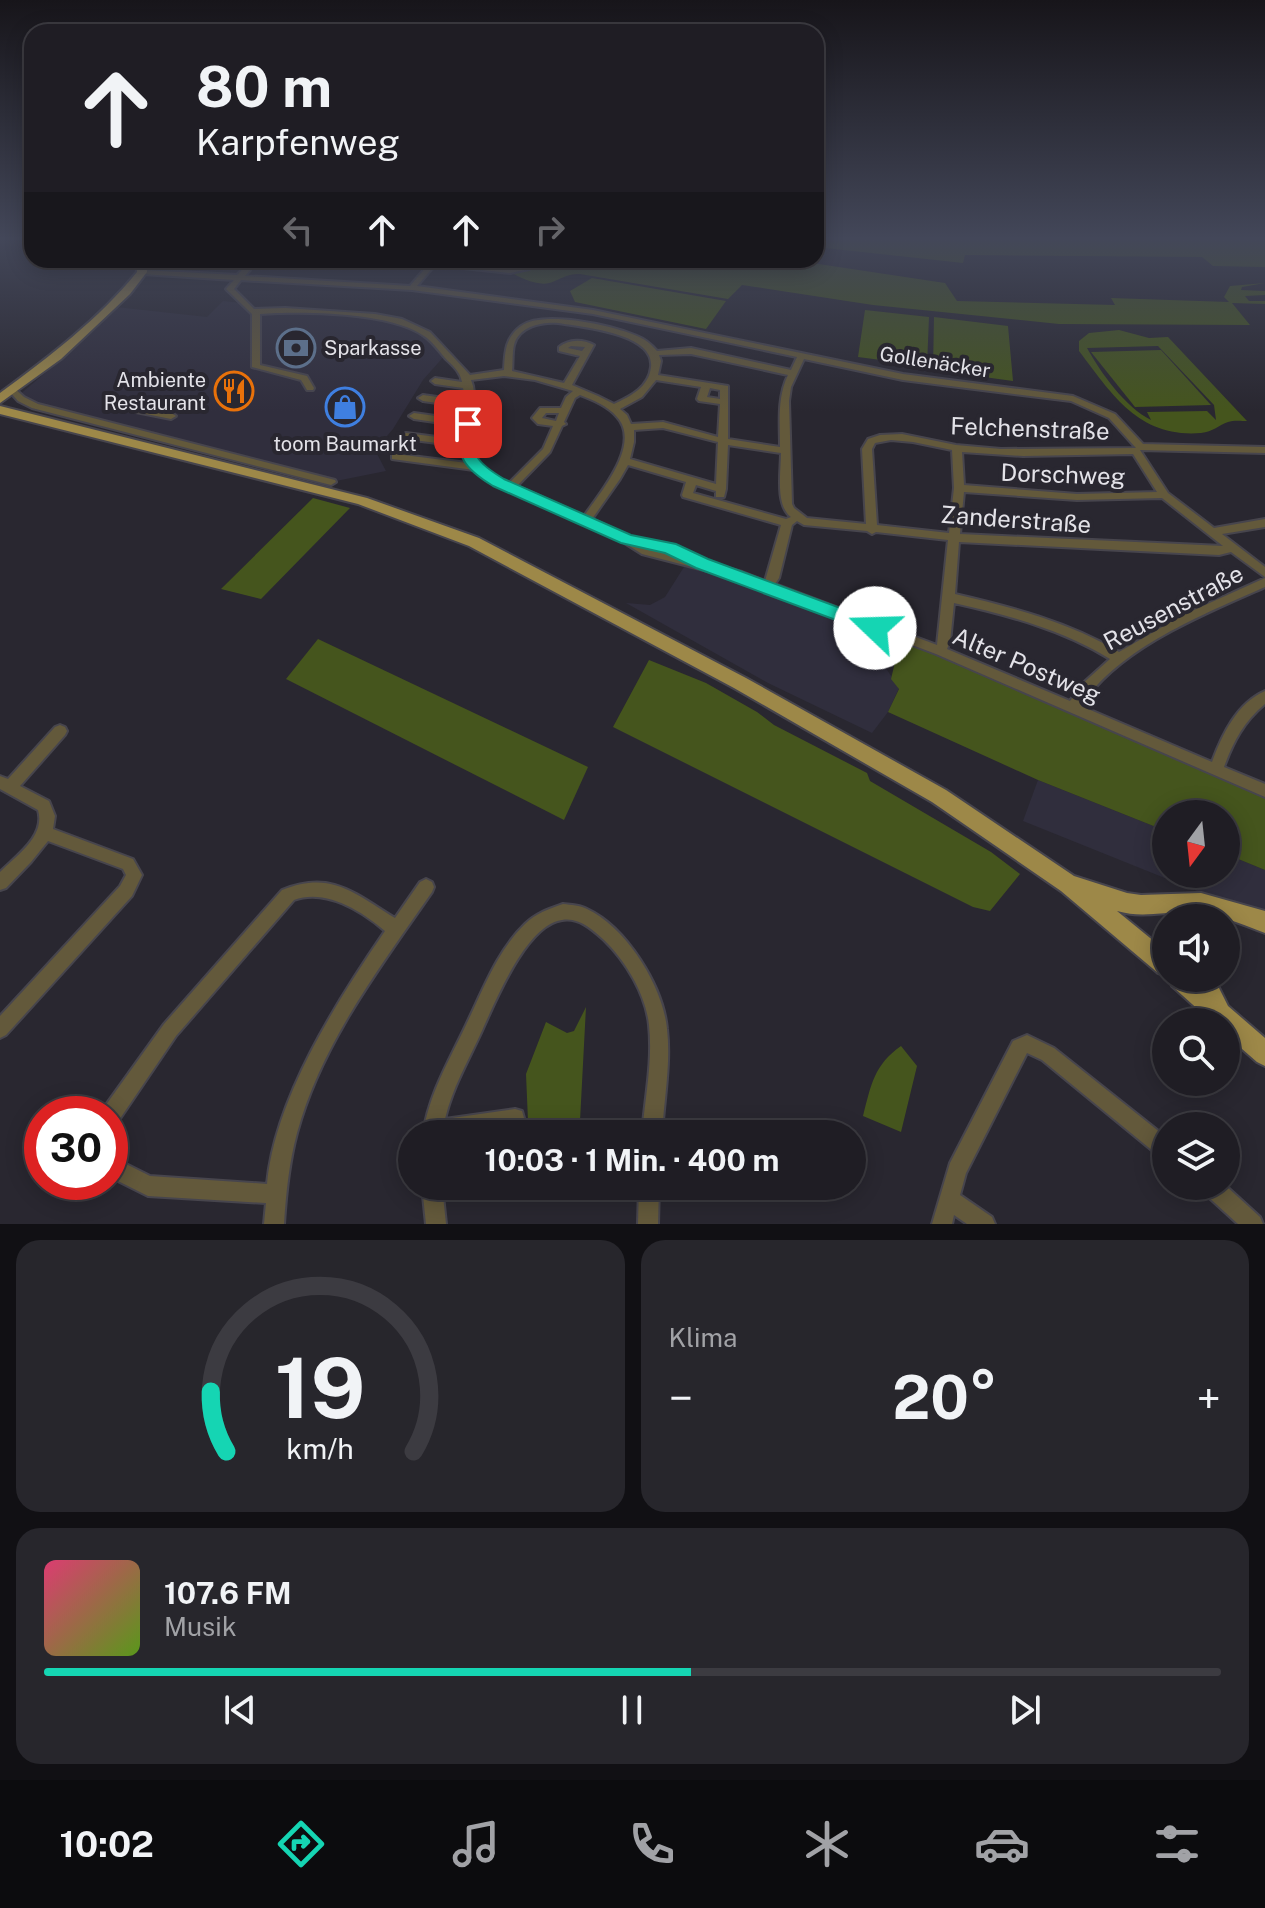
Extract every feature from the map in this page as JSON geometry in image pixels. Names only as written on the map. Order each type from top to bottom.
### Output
[{"type":"main road","points":[[121,297],[57,357],[7,394],[11,403],[9,412],[362,501],[474,542],[740,683],[983,824],[1068,884],[1152,953]]},
{"type":"main road","points":[[1068,884],[1091,888],[1122,902],[1140,906],[1181,901],[1255,918]]},
{"type":"main road","points":[[1196,992],[1214,1008]]},
{"type":"main road","points":[[1240,1031],[1265,1054]]},
{"type":"street","points":[[235,297],[256,313],[302,311],[375,316],[399,321],[427,334],[461,366],[468,382],[471,405],[464,444],[476,467]]},
{"type":"street","name":"Gollenäcker","points":[[495,297],[650,323],[677,332],[708,335],[929,381],[1073,399],[1112,416],[1138,449],[1164,495],[1265,573]]},
{"type":"street","points":[[256,313],[256,367],[304,378],[310,388]]},
{"type":"street","points":[[508,373],[512,339],[527,326],[551,320],[608,330],[642,341],[657,353],[691,351],[793,373]]},
{"type":"street","points":[[614,408],[643,392],[653,377],[657,353]]},
{"type":"street","points":[[567,386],[583,354]]},
{"type":"street","points":[[768,586],[792,520],[787,504],[784,401],[802,355]]},
{"type":"street","points":[[435,381],[468,382],[508,373],[567,386],[614,408],[629,427],[623,460],[613,485],[585,522]]},
{"type":"street","points":[[653,377],[725,388],[721,489],[717,503]]},
{"type":"street","points":[[510,488],[538,462],[561,424],[571,397],[579,391]]},
{"type":"street","points":[[7,394],[35,406],[331,482]]},
{"type":"street","points":[[423,398],[471,405]]},
{"type":"street","points":[[129,408],[171,416]]},
{"type":"street","points":[[561,424],[541,422],[537,418],[547,409],[566,411]]},
{"type":"street","points":[[414,416],[468,424]]},
{"type":"street","points":[[629,427],[663,425],[722,441],[785,451]]},
{"type":"street","points":[[406,436],[464,444]]},
{"type":"street","name":"Felchenstraße","points":[[872,530],[867,449],[871,441],[884,438],[957,448],[1265,450]]},
{"type":"street","points":[[940,651],[944,642],[959,488],[957,448]]},
{"type":"street","points":[[396,457],[476,467]]},
{"type":"street","points":[[623,460],[721,489]]},
{"type":"street","name":"Alter Postweg","points":[[476,467],[510,488],[627,539],[646,551],[681,561],[702,563],[940,651],[1265,791]]},
{"type":"street","name":"Zanderstraße","points":[[692,480],[687,495],[823,525],[954,538],[1181,550],[1219,551],[1233,548]]},
{"type":"street","name":"Dorschweg","points":[[959,488],[1077,497],[1164,495]]},
{"type":"street","points":[[1212,532],[1265,523]]},
{"type":"street","name":"Reusenstraße","points":[[1073,708],[1077,698],[1099,674],[1119,658],[1221,602],[1265,582]]},
{"type":"street","points":[[948,597],[1024,618],[1103,647],[1119,658]]},
{"type":"street","points":[[1216,771],[1227,735],[1247,709],[1265,696]]},
{"type":"street","points":[[0,883],[46,833],[49,821],[44,806],[5,784],[60,731]]},
{"type":"street","points":[[0,1029],[126,891],[134,875],[128,864],[46,833]]},
{"type":"street","points":[[124,1096],[170,1030],[288,895],[302,888],[325,887],[389,923],[395,930]]},
{"type":"street","points":[[274,1224],[274,1194],[285,1138],[300,1093],[325,1040],[426,887]]},
{"type":"street","points":[[437,1120],[441,1099],[493,988],[520,944],[545,918],[565,912],[592,918],[617,941],[642,976],[658,1021],[653,1120]]},
{"type":"street","points":[[942,1224],[957,1170],[1019,1047],[1027,1044],[1048,1054],[1152,1138]]},
{"type":"street","points":[[503,1120],[515,1118]]},
{"type":"street","points":[[128,1176],[148,1186],[274,1194]]},
{"type":"street","points":[[433,1200],[436,1224]]},
{"type":"street","points":[[648,1224],[649,1200]]},
{"type":"street","points":[[949,1200],[985,1224]]},
{"type":"street","points":[[1226,1200],[1253,1224]]},
{"type":"shaded area","points":[[223,301],[242,303],[250,311],[375,316],[421,330],[446,354],[423,380],[393,429],[375,450],[386,471],[331,482],[35,406],[18,396],[79,344],[116,307],[207,317]]},
{"type":"shaded area","points":[[684,567],[715,572],[858,626],[899,688],[888,712],[872,733],[768,683],[626,603],[650,605],[665,597]]},
{"type":"shaded area","points":[[1038,780],[1152,825],[1152,873],[1023,821]]},
{"type":"shaded area","points":[[1240,860],[1265,870],[1265,913],[1190,888],[1240,888]]},
{"type":"green space","points":[[573,297],[703,297],[726,301],[706,329],[575,302]]},
{"type":"green space","points":[[821,297],[954,297],[957,301],[1115,305],[1111,298],[1229,302],[1224,297],[1246,297],[1249,301],[1265,301],[1265,304],[1232,303],[1250,325],[1059,324]]},
{"type":"green space","points":[[865,310],[929,317],[927,366],[858,357]]},
{"type":"green space","points":[[934,317],[1008,326],[1013,381],[933,370]]},
{"type":"green space","points":[[1119,330],[1149,338],[1168,337],[1247,421],[1230,421],[1201,433],[1179,433],[1143,421],[1115,397],[1079,351],[1079,341],[1089,333]],"holes":[[[1158,346],[1214,405],[1216,420],[1207,411],[1147,412],[1151,420],[1123,398],[1087,348]]]},
{"type":"green space","points":[[1161,350],[1211,405],[1135,407],[1091,352]]},
{"type":"green space","points":[[313,498],[350,508],[261,599],[221,589]]},
{"type":"green space","points":[[901,637],[1265,791],[1265,870],[1240,860],[1240,800],[1152,800],[1152,825],[1038,780],[888,712],[899,689],[891,679]]},
{"type":"green space","points":[[318,639],[588,767],[564,820],[286,679]]},
{"type":"green space","points":[[649,660],[706,683],[774,725],[867,773],[870,781],[991,852],[1020,874],[990,911],[973,907],[613,727]]},
{"type":"green space","points":[[586,1007],[580,1120],[528,1120],[526,1074],[546,1022],[567,1033],[574,1031]]},
{"type":"green space","points":[[901,1046],[917,1066],[901,1132],[863,1116],[879,1068]]},
{"type":"place","name":"Sparkasse","points":[[296,348]]},
{"type":"place","name":"Ambiente Restaurant","points":[[234,391]]},
{"type":"place","name":"toom Baumarkt","points":[[345,407]]},
{"type":"route","points":[[468,424],[464,444],[469,458],[481,472],[498,482],[627,539],[670,548],[875,628]]}]
